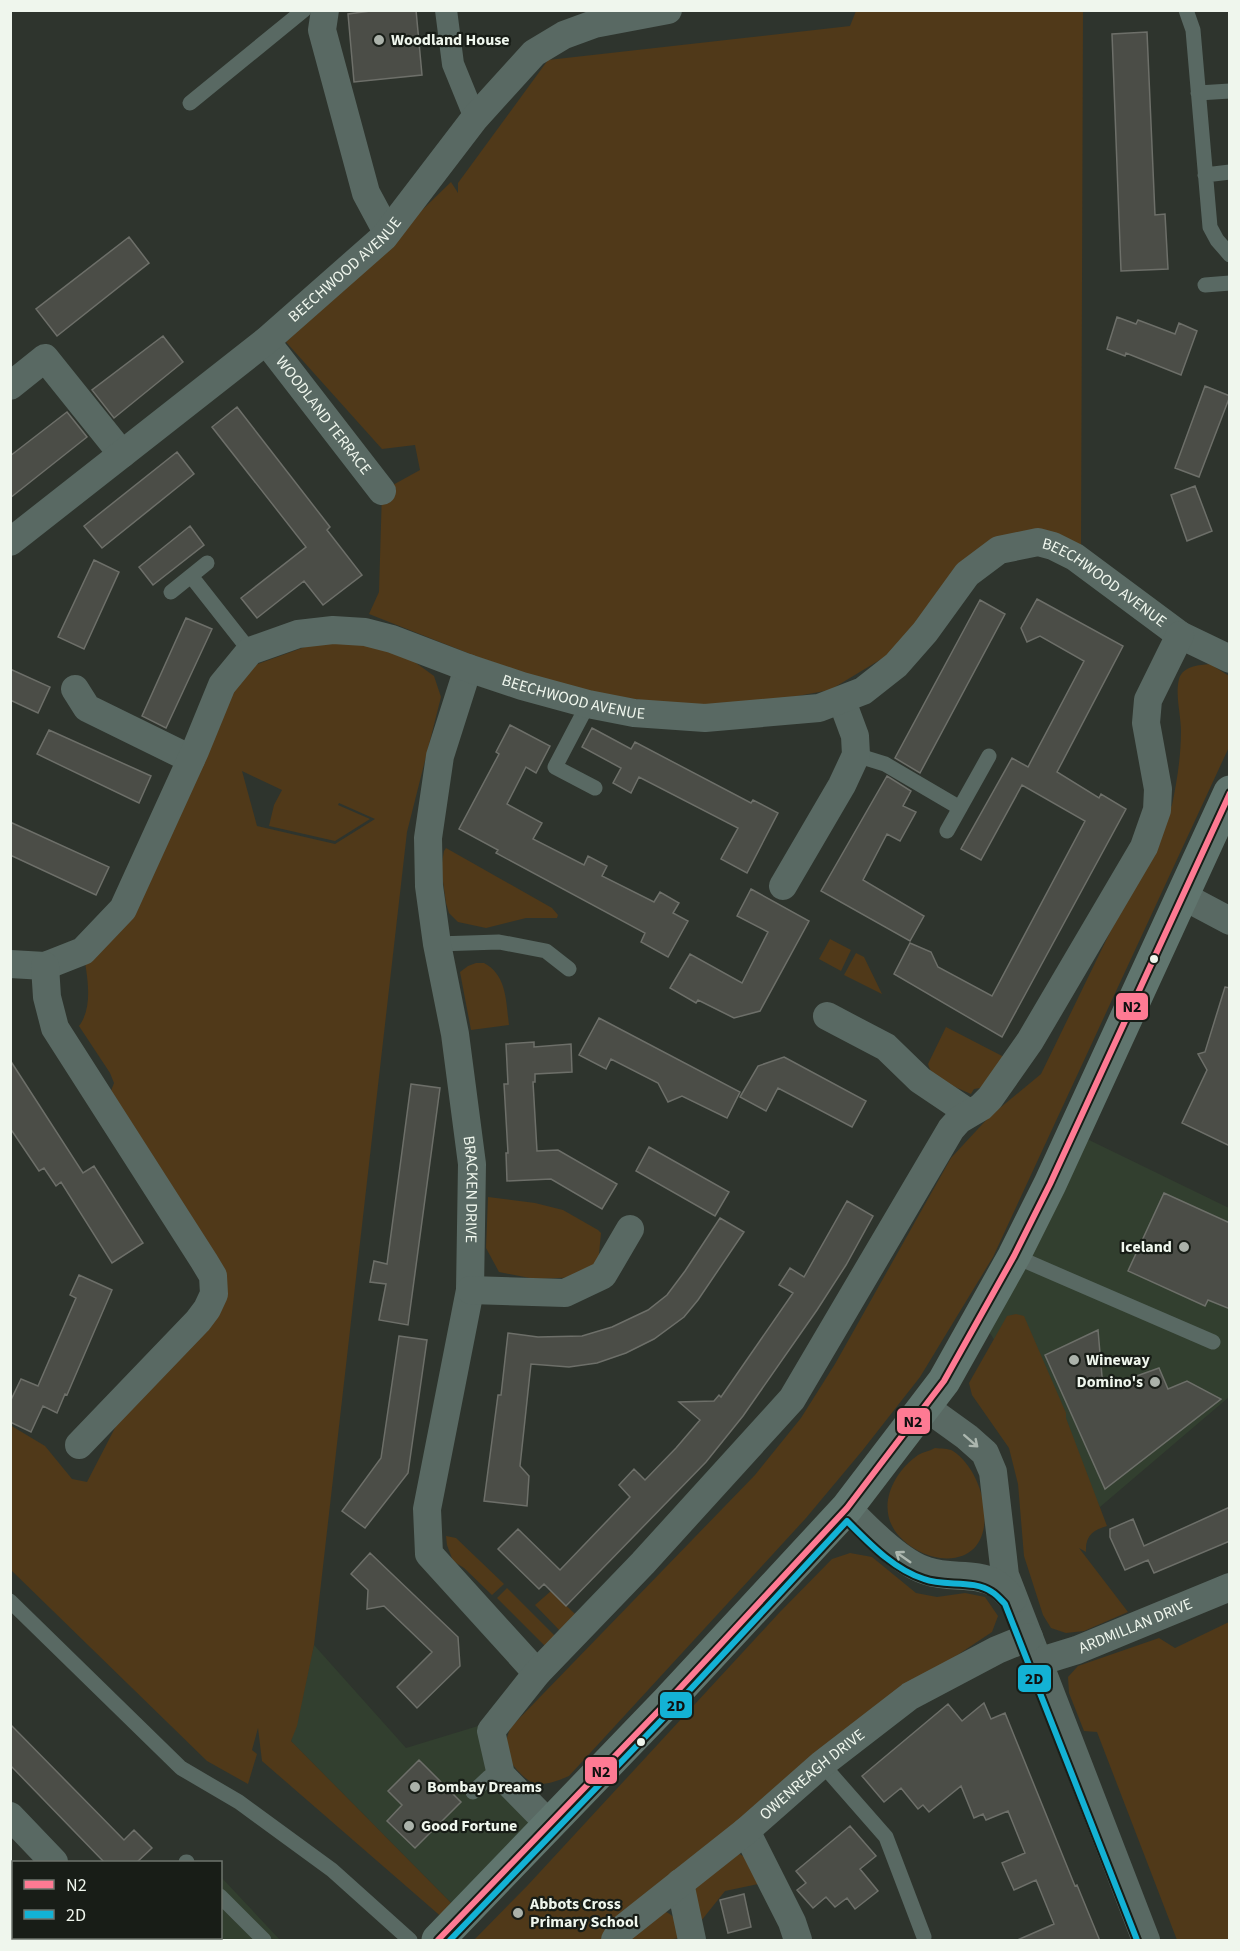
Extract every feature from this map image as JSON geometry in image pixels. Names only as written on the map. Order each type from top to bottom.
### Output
[{"type":"main road","points":[[438,1941],[684,1685],[847,1508],[944,1381],[1014,1256],[1090,1098],[1230,792]]},
{"type":"street","points":[[325,10],[322,30],[366,193],[387,232]]},
{"type":"street","points":[[446,10],[453,64],[475,118]]},
{"type":"street","name":"BEECHWOOD AVENUE","points":[[10,542],[266,341],[334,282],[387,232],[475,118],[534,53],[564,35],[594,24],[668,10]]},
{"type":"street","name":"WOODLAND TERRACE","points":[[266,341],[382,491]]},
{"type":"street","points":[[10,386],[45,358],[122,454]]},
{"type":"street","name":"BEECHWOOD AVENUE","points":[[250,651],[298,634],[333,630],[365,632],[392,639],[468,668],[588,704],[634,713],[705,718],[819,708],[863,691],[896,665],[925,632],[967,574],[999,550],[1038,542],[1053,546],[1075,557],[1180,635],[1230,659]]},
{"type":"street","points":[[550,1825],[501,1775],[491,1731],[537,1672],[644,1563],[792,1399],[951,1129],[990,1098],[1030,1041],[1144,847],[1157,810],[1158,789],[1146,723],[1148,700],[1180,635]]},
{"type":"street","points":[[10,964],[45,966],[83,951],[123,909],[222,685],[250,651]]},
{"type":"street","name":"BRACKEN DRIVE","points":[[468,668],[440,756],[428,838],[429,886],[437,944],[455,1034],[472,1164],[470,1290],[427,1509],[429,1554],[537,1672]]},
{"type":"street","points":[[75,689],[87,708],[191,759]]},
{"type":"street","points":[[783,886],[842,785],[856,755],[855,736],[842,700]]},
{"type":"street","points":[[1181,895],[1230,921]]},
{"type":"street","points":[[45,966],[47,997],[55,1028],[213,1276],[214,1294],[198,1321],[79,1445]]},
{"type":"street","points":[[827,1016],[886,1047],[920,1080],[969,1113]]},
{"type":"street","points":[[470,1290],[565,1293],[603,1275],[630,1229]]},
{"type":"street","points":[[924,1406],[967,1437],[984,1453],[993,1472],[1005,1575],[1146,1941]]},
{"type":"street","points":[[847,1508],[881,1540],[925,1571],[948,1576],[975,1577],[995,1583],[1013,1599]]},
{"type":"street","points":[[948,1576],[970,1568],[984,1558],[999,1533]]},
{"type":"street","name":"ARDMILLAN DRIVE","points":[[1033,1650],[1077,1650],[1230,1587]]},
{"type":"street","name":"OWENREAGH DRIVE","points":[[615,1941],[621,1930],[746,1831],[822,1764],[910,1696],[998,1650],[1033,1650]]},
{"type":"street","points":[[10,1816],[52,1861]]},
{"type":"street","points":[[746,1831],[792,1922],[798,1941]]},
{"type":"street","points":[[680,1883],[692,1941]]},
{"type":"lane","points":[[190,103],[304,10]]},
{"type":"lane","points":[[1186,10],[1193,30],[1210,227],[1217,240],[1230,255]]},
{"type":"lane","points":[[1198,93],[1230,91]]},
{"type":"lane","points":[[1205,175],[1230,172]]},
{"type":"lane","points":[[1205,285],[1230,283]]},
{"type":"lane","points":[[171,592],[207,563]]},
{"type":"lane","points":[[191,576],[250,651]]},
{"type":"lane","points":[[588,704],[555,767],[595,788]]},
{"type":"lane","points":[[856,755],[885,764],[960,808]]},
{"type":"lane","points":[[947,831],[989,756]]},
{"type":"lane","points":[[437,944],[500,942],[546,951],[569,969]]},
{"type":"lane","points":[[1014,1256],[1213,1342]]},
{"type":"lane","points":[[10,1601],[181,1768],[239,1803],[333,1870],[410,1941]]},
{"type":"lane","points":[[822,1764],[886,1837],[924,1937]]},
{"type":"lane","points":[[473,1792],[489,1777],[501,1775]]},
{"type":"lane","points":[[222,1898],[264,1941]]},
{"type":"shaded area","points":[[856,11],[1083,11],[1081,554],[1035,536],[888,655],[830,690],[715,711],[554,687],[369,614],[379,592],[382,491],[420,470],[415,445],[382,449],[286,342],[451,182],[458,193],[458,183],[548,60],[850,26]]},
{"type":"shaded area","points":[[338,635],[405,655],[434,676],[441,697],[407,832],[314,1645],[297,1726],[291,1741],[463,1915],[452,1926],[262,1761],[258,1728],[252,1750],[257,1754],[248,1784],[207,1761],[11,1570],[10,1425],[45,1446],[72,1479],[87,1482],[116,1426],[216,1317],[208,1243],[111,1091],[114,1083],[110,1073],[79,1026],[84,1018],[88,1000],[83,951],[130,913],[220,705],[255,665]],"holes":[[[242,771],[282,790],[274,805],[269,826],[335,841],[370,819],[338,805],[339,803],[375,819],[335,844],[257,826]]]},
{"type":"shaded area","points":[[1210,664],[1229,676],[1229,747],[993,1257],[920,1377],[806,1518],[569,1776],[545,1784],[530,1781],[516,1769],[509,1758],[506,1746],[511,1727],[755,1475],[801,1418],[835,1364],[951,1158],[989,1117],[1041,1074],[1172,805],[1181,740],[1179,679],[1188,669]]},
{"type":"shaded area","points":[[446,848],[552,908],[558,915],[557,918],[526,918],[486,928],[458,922],[449,913],[446,903],[441,868]]},
{"type":"shaded area","points":[[830,939],[851,950],[841,971],[819,959]]},
{"type":"shaded area","points":[[856,953],[864,957],[882,994],[844,975]]},
{"type":"shaded area","points":[[476,963],[484,963],[492,968],[501,982],[506,998],[509,1025],[471,1030],[460,972]]},
{"type":"shaded area","points":[[946,1027],[1006,1058],[980,1088],[974,1089],[971,1094],[940,1079],[930,1070],[928,1064]]},
{"type":"shaded area","points":[[1085,1138],[1229,1208],[1229,1397],[1100,1507],[988,1330]]},
{"type":"shaded area","points":[[488,1197],[535,1203],[563,1210],[598,1230],[601,1233],[598,1264],[582,1277],[535,1279],[499,1272],[486,1248]]},
{"type":"shaded area","points":[[1016,1314],[1024,1316],[1066,1413],[1107,1526],[1091,1535],[1087,1542],[1086,1552],[1079,1548],[1128,1612],[1084,1631],[1066,1633],[1051,1628],[1043,1615],[1024,1556],[1018,1484],[1009,1448],[972,1395],[969,1383],[1007,1316]]},
{"type":"shaded area","points":[[935,1448],[951,1450],[966,1463],[976,1479],[982,1497],[985,1516],[982,1534],[975,1548],[961,1556],[940,1558],[918,1551],[900,1537],[892,1527],[888,1516],[890,1493],[900,1472],[918,1455]]},
{"type":"shaded area","points":[[446,1536],[456,1538],[504,1584],[492,1595],[464,1568],[453,1561]]},
{"type":"shaded area","points":[[850,1553],[872,1557],[916,1593],[937,1597],[965,1593],[985,1597],[998,1616],[992,1632],[905,1690],[601,1940],[474,1940],[528,1885],[779,1613],[832,1559]]},
{"type":"shaded area","points":[[507,1588],[558,1639],[548,1649],[497,1598]]},
{"type":"shaded area","points":[[551,1591],[575,1614],[564,1635],[535,1605]]},
{"type":"shaded area","points":[[1229,1622],[1229,1940],[1177,1940],[1097,1732],[1084,1731],[1069,1693],[1068,1677],[1078,1666],[1159,1638],[1175,1648]]},
{"type":"shaded area","points":[[314,1645],[406,1748],[501,1719],[491,1731],[550,1825],[463,1915],[291,1741]]},
{"type":"shaded area","points":[[738,1853],[748,1859],[763,1883],[725,1891],[701,1921],[693,1893],[696,1880]]},
{"type":"shaded area","points":[[222,1878],[280,1940],[11,1940],[10,1899],[12,1898],[12,1939],[222,1939]]},
{"type":"shaded area","points":[[660,1911],[673,1916],[680,1938],[629,1940]]},
{"type":"building","name":"Woodland House","points":[[378,10],[416,10],[422,75],[354,82],[348,14]]},
{"type":"building","points":[[1147,32],[1155,215],[1165,214],[1168,269],[1121,271],[1112,34]]},
{"type":"building","points":[[129,237],[149,263],[57,336],[36,309]]},
{"type":"building","points":[[1117,317],[1136,324],[1138,320],[1175,334],[1179,323],[1197,331],[1181,375],[1126,353],[1125,356],[1107,349]]},
{"type":"building","points":[[163,336],[183,362],[114,418],[92,390]]},
{"type":"building","points":[[1205,386],[1230,396],[1199,477],[1175,468]]},
{"type":"building","points":[[237,407],[330,527],[327,530],[362,575],[323,605],[304,581],[257,618],[241,598],[306,547],[212,427]]},
{"type":"building","points":[[67,412],[87,437],[10,498],[10,456]]},
{"type":"building","points":[[177,452],[194,474],[102,548],[84,526]]},
{"type":"building","points":[[1195,486],[1212,531],[1187,541],[1171,495]]},
{"type":"building","points":[[190,526],[204,545],[153,585],[139,567]]},
{"type":"building","points":[[94,560],[119,572],[84,649],[58,637]]},
{"type":"building","points":[[1037,599],[1123,646],[1057,772],[1099,798],[1101,794],[1126,809],[1002,1037],[894,974],[910,943],[931,952],[938,967],[992,996],[1085,821],[1022,785],[981,860],[961,849],[1012,758],[1028,767],[1084,661],[1040,636],[1027,642],[1021,628]]},
{"type":"building","points":[[980,600],[1005,614],[920,773],[895,758]]},
{"type":"building","points":[[186,618],[212,629],[166,728],[142,716]]},
{"type":"building","points":[[10,669],[50,687],[38,713],[10,700]]},
{"type":"building","points":[[510,725],[550,746],[536,773],[526,767],[507,804],[542,823],[533,839],[584,865],[588,856],[607,866],[602,876],[654,902],[660,892],[679,903],[673,913],[688,921],[668,957],[641,942],[645,933],[496,853],[498,850],[459,829],[499,754],[496,752]]},
{"type":"building","points":[[592,728],[631,749],[635,742],[751,803],[753,800],[778,813],[747,873],[721,859],[738,828],[639,777],[631,793],[613,783],[621,768],[582,747]]},
{"type":"building","points":[[49,730],[151,776],[139,803],[37,754]]},
{"type":"building","points":[[887,776],[911,791],[903,806],[916,812],[900,841],[887,834],[863,880],[924,916],[910,941],[821,891]]},
{"type":"building","points":[[10,822],[109,867],[96,895],[10,855]]},
{"type":"building","points":[[751,889],[809,921],[760,1011],[734,1018],[698,1000],[696,1003],[670,988],[690,954],[742,983],[768,932],[737,916]]},
{"type":"building","points":[[1225,987],[1230,988],[1230,1146],[1182,1123],[1207,1070],[1198,1054],[1205,1052]]},
{"type":"building","points":[[599,1018],[740,1092],[727,1118],[682,1096],[668,1102],[658,1083],[611,1059],[606,1069],[579,1055]]},
{"type":"building","points":[[534,1042],[534,1047],[571,1044],[572,1072],[535,1074],[535,1082],[533,1082],[537,1151],[558,1150],[617,1184],[602,1209],[551,1179],[507,1181],[506,1153],[508,1153],[504,1084],[508,1084],[506,1044]]},
{"type":"building","points":[[784,1057],[866,1101],[852,1127],[778,1088],[766,1111],[740,1097],[758,1066]]},
{"type":"building","points":[[10,1060],[83,1173],[94,1166],[143,1243],[112,1263],[61,1182],[56,1186],[44,1168],[39,1171],[10,1128]]},
{"type":"building","points":[[411,1084],[440,1088],[408,1325],[379,1320],[386,1284],[370,1282],[374,1261],[387,1264]]},
{"type":"building","points":[[649,1147],[729,1192],[715,1216],[636,1171]]},
{"type":"building","name":"Iceland","points":[[1164,1193],[1230,1223],[1230,1309],[1208,1300],[1205,1306],[1128,1271]]},
{"type":"building","points":[[847,1201],[873,1216],[846,1265],[817,1310],[743,1416],[706,1462],[566,1606],[544,1584],[539,1589],[498,1549],[518,1529],[560,1570],[630,1497],[619,1485],[634,1469],[645,1480],[700,1420],[679,1402],[714,1401],[719,1395],[721,1397],[793,1293],[779,1285],[790,1268],[804,1277]]},
{"type":"building","points":[[720,1218],[744,1232],[684,1317],[654,1339],[626,1353],[597,1363],[569,1367],[531,1364],[520,1466],[529,1476],[527,1506],[484,1501],[498,1395],[501,1395],[508,1333],[538,1337],[582,1336],[612,1327],[648,1310],[667,1295]]},
{"type":"building","points":[[79,1275],[112,1290],[57,1413],[43,1406],[31,1432],[10,1422],[10,1402],[21,1379],[38,1386],[76,1298],[70,1295]]},
{"type":"building","points":[[1098,1330],[1103,1388],[1159,1368],[1168,1389],[1187,1381],[1221,1399],[1105,1489],[1045,1355]]},
{"type":"building","points":[[399,1336],[427,1340],[408,1473],[365,1528],[342,1511],[381,1458]]},
{"type":"building","points":[[1230,1507],[1230,1541],[1154,1573],[1148,1560],[1125,1570],[1110,1537],[1110,1529],[1133,1519],[1144,1546]]},
{"type":"building","points":[[370,1553],[458,1637],[460,1666],[417,1708],[397,1687],[432,1652],[384,1606],[367,1609],[368,1590],[351,1574]]},
{"type":"building","points":[[984,1703],[991,1719],[1005,1713],[1075,1886],[1077,1885],[1100,1941],[1015,1941],[1054,1924],[1036,1880],[1014,1890],[1002,1863],[1025,1853],[1008,1811],[986,1820],[983,1814],[974,1818],[961,1786],[929,1812],[923,1805],[918,1809],[901,1788],[884,1802],[862,1776],[948,1704],[962,1721]]},
{"type":"building","points":[[10,1724],[124,1840],[134,1830],[152,1848],[138,1861],[103,1861],[10,1765]]},
{"type":"building","points":[[419,1760],[461,1802],[415,1848],[387,1821],[402,1805],[388,1791]]},
{"type":"building","points":[[850,1826],[876,1856],[860,1869],[878,1891],[855,1909],[847,1898],[835,1907],[826,1897],[813,1908],[797,1890],[806,1883],[796,1871]]},
{"type":"building","points":[[744,1894],[751,1927],[728,1933],[720,1900]]},
{"type":"transit line","name":"N2","points":[[438,1940],[668,1701],[847,1508],[944,1381],[1014,1256],[1050,1184],[1230,793]]},
{"type":"transit line","name":"2D","points":[[450,1940],[674,1707],[847,1521],[882,1554],[913,1575],[941,1583],[968,1584],[984,1588],[994,1593],[1005,1604],[1137,1940]]},
{"type":"place","name":"Woodland House","points":[[379,40]]},
{"type":"place","name":"Iceland","points":[[1184,1247]]},
{"type":"place","name":"Wineway","points":[[1074,1360]]},
{"type":"place","name":"Domino's","points":[[1155,1382]]},
{"type":"place","name":"Bombay Dreams","points":[[415,1787]]},
{"type":"place","name":"Good Fortune","points":[[409,1826]]},
{"type":"place","name":"Abbots Cross Primary School","points":[[518,1913]]}]
